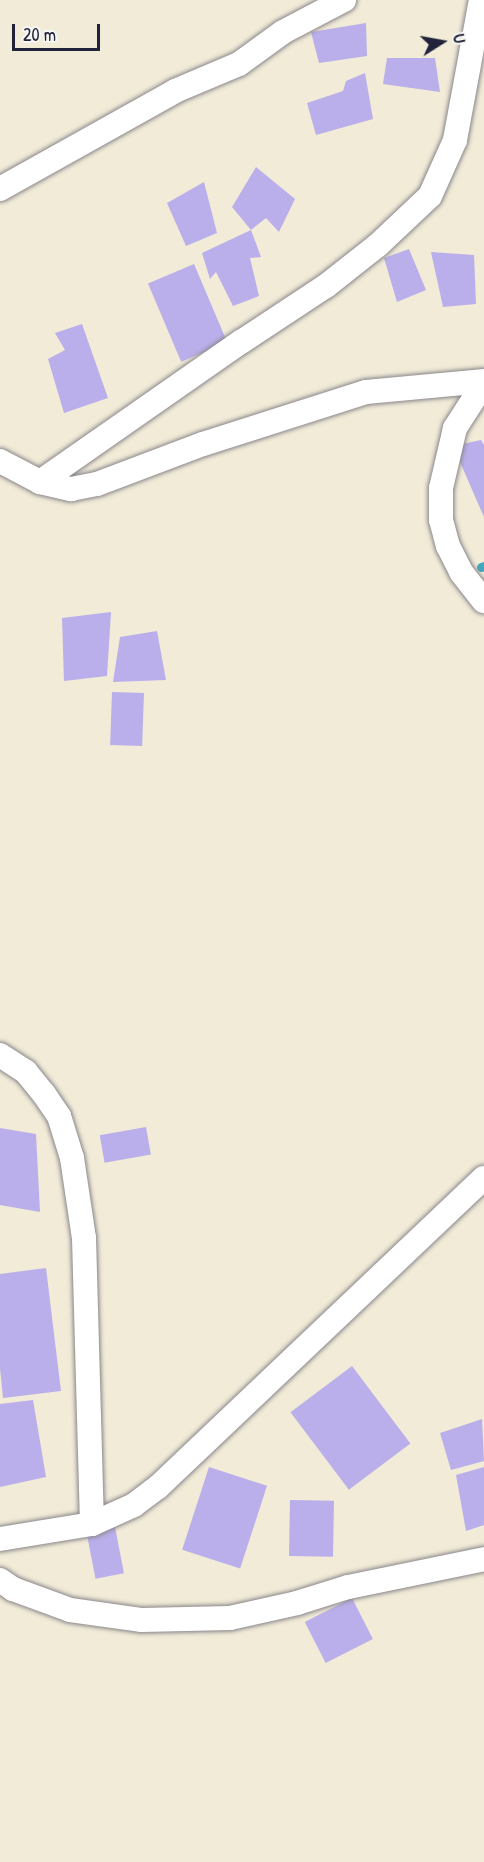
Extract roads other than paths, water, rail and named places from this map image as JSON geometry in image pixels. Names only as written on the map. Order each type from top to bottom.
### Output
[{"type":"street","points":[[0,189],[175,91],[239,64],[283,32],[344,0]]},
{"type":"street","points":[[40,482],[241,342],[326,286],[378,245],[430,196],[455,140],[481,0]]},
{"type":"street","points":[[0,461],[40,482],[71,489],[97,484],[203,444],[366,392],[484,382]]},
{"type":"street","points":[[484,382],[455,428],[441,488],[441,520],[448,546],[461,572],[484,601]]},
{"type":"street","points":[[0,1055],[26,1072],[44,1094],[58,1116],[72,1158],[84,1238],[92,1524]]},
{"type":"street","points":[[0,1539],[92,1524],[134,1505],[158,1487],[484,1178]]},
{"type":"street","points":[[0,1580],[12,1589],[70,1610],[142,1620],[230,1618],[297,1603],[348,1587],[484,1559]]}]
